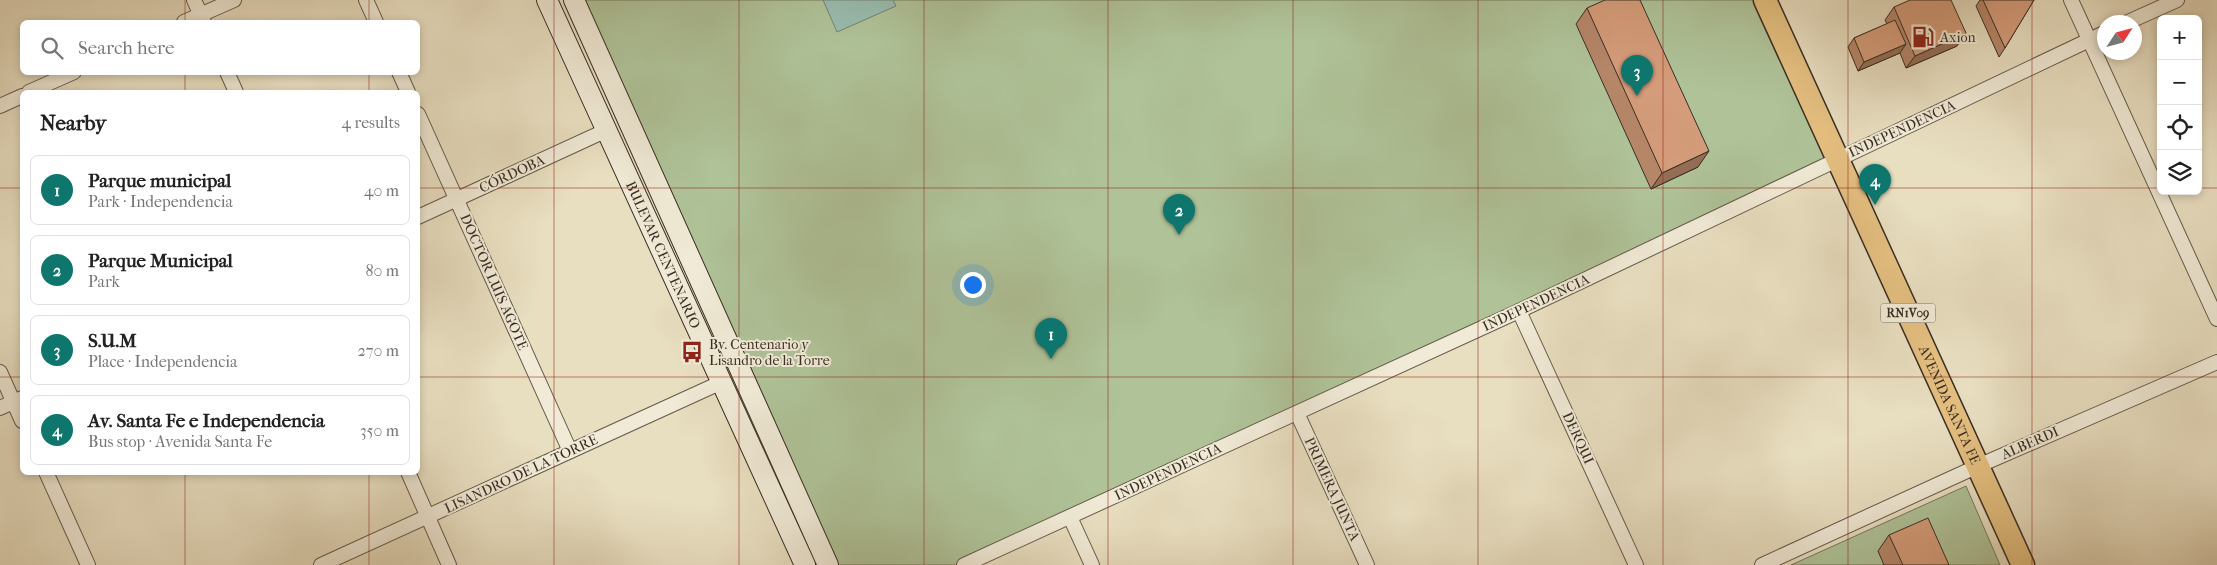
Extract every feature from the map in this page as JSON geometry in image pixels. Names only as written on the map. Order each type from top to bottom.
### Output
[{"type":"main road","name":"BULEVAR CENTENARIO","points":[[547,0],[805,565]]},
{"type":"main road","name":"BULEVAR CENTENARIO","points":[[574,0],[828,565]]},
{"type":"main road","name":"AVENIDA SANTA FE","points":[[1765,0],[2023,565]]},
{"type":"street","points":[[194,0],[202,19],[234,0]]},
{"type":"street","points":[[366,0],[375,20]]},
{"type":"street","points":[[2071,0],[2217,319]]},
{"type":"street","points":[[2142,16],[2177,0]]},
{"type":"street","name":"INDEPENDENCIA","points":[[964,565],[1519,311],[2097,36]]},
{"type":"street","points":[[34,90],[67,75]]},
{"type":"street","points":[[228,75],[235,90]]},
{"type":"street","points":[[400,75],[407,90]]},
{"type":"street","points":[[0,106],[20,97]]},
{"type":"street","name":"DOCTOR LUIS AGOTE","points":[[420,118],[570,451]]},
{"type":"street","name":"CÓRDOBA","points":[[420,216],[607,130]]},
{"type":"street","name":"DERQUI","points":[[1519,311],[1636,565]]},
{"type":"street","name":"ALBERDI","points":[[1762,565],[1978,466],[2217,362]]},
{"type":"street","points":[[0,372],[18,400],[0,408]]},
{"type":"street","name":"LISANDRO DE LA TORRE","points":[[321,565],[722,382]]},
{"type":"street","name":"PRIMERA JUNTA","points":[[1297,413],[1367,565]]},
{"type":"street","points":[[47,475],[88,565]]},
{"type":"street","points":[[409,475],[449,565]]},
{"type":"street","points":[[1070,517],[1092,565]]},
{"type":"shaded area","points":[[574,0],[1765,0],[1838,160],[964,565],[828,565]]},
{"type":"shaded area","points":[[823,0],[893,0],[896,6],[837,32]]},
{"type":"shaded area","points":[[1966,486],[2000,565],[1791,565]]},
{"type":"building","points":[[1605,0],[1640,0],[1709,151],[1662,173],[1587,8]]},
{"type":"building","name":"Axion","points":[[1910,0],[1951,0],[1966,33],[1915,56],[1894,7]]},
{"type":"building","points":[[1983,0],[2034,0],[2005,48]]},
{"type":"building","points":[[1895,20],[1906,44],[1864,62],[1854,38]]},
{"type":"building","points":[[1928,518],[1949,565],[1903,565],[1889,535]]},
{"type":"place","name":"Axion","points":[[1923,37]]},
{"type":"place","name":"S.U.M","points":[[1637,96]]},
{"type":"place","name":"Av. Santa Fe e Independencia","points":[[1875,205]]},
{"type":"place","name":"Parque Municipal","points":[[1179,235]]},
{"type":"place","name":"Bv. Centenario y Lisandro de la Torre","points":[[692,352]]},
{"type":"place","name":"Parque municipal","points":[[1051,359]]}]
